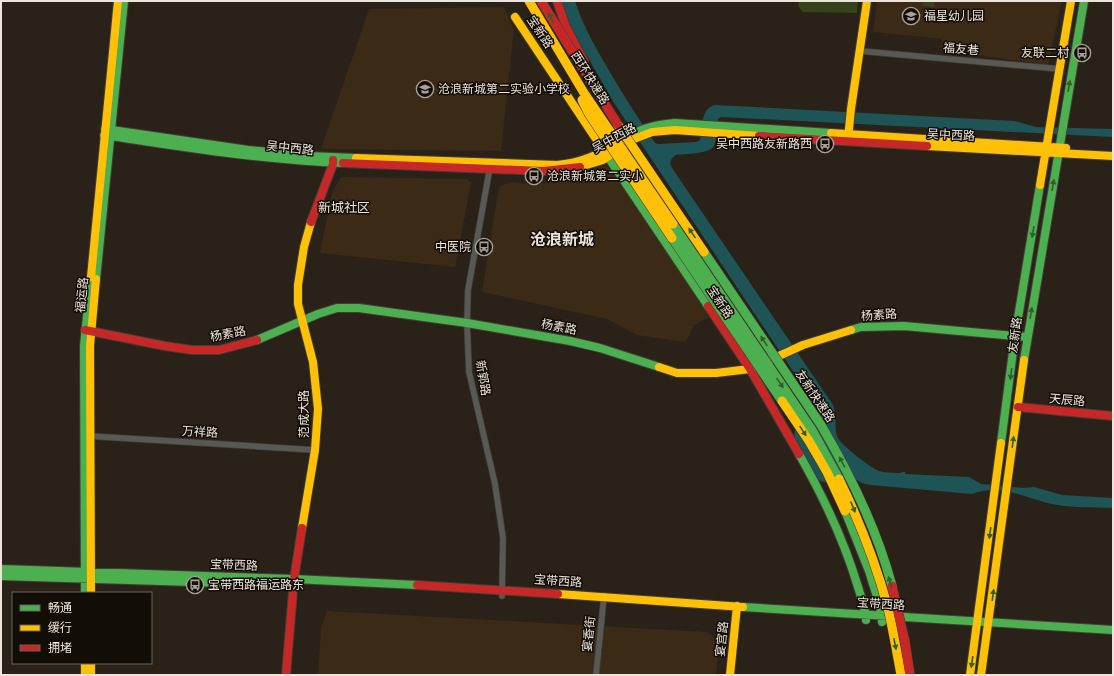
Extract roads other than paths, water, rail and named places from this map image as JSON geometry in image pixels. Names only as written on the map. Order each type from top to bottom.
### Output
[{"type":"main road","name":"福运路","points":[[118,1],[120,17]]},
{"type":"main road","name":"福运路","points":[[91,592],[88,575],[86,436],[89,365],[88,330],[107,132],[120,17],[124,1]]},
{"type":"main road","points":[[524,1],[545,28]]},
{"type":"main road","points":[[524,1],[578,91],[608,150],[798,423],[827,472],[845,510],[866,564],[882,619]]},
{"type":"main road","name":"西环快速路","points":[[529,1],[584,93],[633,165]]},
{"type":"main road","name":"西环快速路","points":[[541,1],[620,128],[640,157]]},
{"type":"main road","points":[[558,1],[562,18],[570,37],[605,98],[620,128]]},
{"type":"main road","points":[[848,138],[867,1]]},
{"type":"main road","name":"友新路","points":[[970,675],[1016,336],[1071,1]]},
{"type":"main road","name":"友新路","points":[[981,675],[1027,338],[1084,1]]},
{"type":"main road","name":"宝新路","points":[[515,17],[608,150],[750,369],[829,511],[847,552],[866,618]]},
{"type":"main road","points":[[584,93],[608,150]]},
{"type":"main road","name":"吴中西路","points":[[107,132],[258,157],[490,166],[563,164],[588,159],[632,137],[650,130],[698,128],[848,138],[1047,145],[1113,150]]},
{"type":"main road","name":"吴中西路","points":[[1059,146],[1113,156]]},
{"type":"main road","name":"友新快速路","points":[[640,157],[839,455],[865,510],[886,568],[898,609],[910,673]]},
{"type":"main road","name":"范成大路","points":[[286,675],[293,582],[315,450],[318,409],[313,362],[298,304],[298,285],[304,247],[333,161]]},
{"type":"main road","name":"友新快速路","points":[[633,165],[803,418],[830,461],[851,503],[871,555],[888,610],[901,675]]},
{"type":"main road","name":"杨素路","points":[[88,330],[165,346],[192,350],[219,350],[258,340],[318,314],[337,308],[359,308],[467,323],[585,344],[677,373],[716,373],[750,369],[803,345],[861,328],[897,326],[1027,338]]},
{"type":"main road","name":"天辰路","points":[[1018,407],[1113,416]]},
{"type":"main road","name":"宝带西路","points":[[1,569],[14,573]]},
{"type":"main road","name":"宝带西路","points":[[1,576],[14,573],[293,582],[604,599],[977,625],[1113,630]]},
{"type":"main road","name":"福运路","points":[[85,592],[88,575]]},
{"type":"main road","name":"宴宫路","points":[[730,675],[737,609]]},
{"type":"main road","name":"宝带西路","points":[[988,625],[1113,635]]},
{"type":"main road","points":[[85,664],[85,675]]},
{"type":"main road","points":[[91,664],[91,675]]},
{"type":"street","name":"福友巷","points":[[860,51],[1060,69]]},
{"type":"street","name":"新郭路","points":[[490,166],[468,290],[467,323],[469,372],[495,484],[502,531],[502,593]]},
{"type":"street","name":"万祥路","points":[[86,436],[315,450]]},
{"type":"street","name":"宴香街","points":[[596,675],[604,599]]},
{"type":"water","points":[[561,1],[575,1],[596,48],[648,133],[655,143],[658,144],[699,141],[704,115],[710,107],[715,105],[1014,121],[1036,127],[1113,129],[1113,137],[721,117],[718,119],[716,138],[713,147],[706,151],[676,155],[672,158],[670,163],[833,405],[837,436],[839,440],[863,461],[879,471],[887,473],[905,472],[905,474],[969,477],[981,484],[1023,488],[1034,487],[1062,495],[1113,498],[1113,508],[1057,505],[1015,493],[994,490],[972,494],[871,485],[862,483],[852,477],[830,483],[817,479],[795,440],[795,430],[797,426],[807,417],[816,412],[817,407],[614,103],[570,26]]},
{"type":"place","name":"福星幼儿园","points":[[911,16]]},
{"type":"place","name":"友联二村","points":[[1082,53]]},
{"type":"place","name":"沧浪新城第二实验小学校","points":[[425,89]]},
{"type":"place","name":"吴中西路友新路西","points":[[825,144]]},
{"type":"place","name":"沧浪新城第二实小","points":[[534,176]]},
{"type":"place","name":"中医院","points":[[484,247]]},
{"type":"place","name":"宝带西路福运路东","points":[[195,585]]},
{"type":"district","name":"新城社区","points":[[344,208]]},
{"type":"district","name":"沧浪新城","points":[[562,240]]}]
